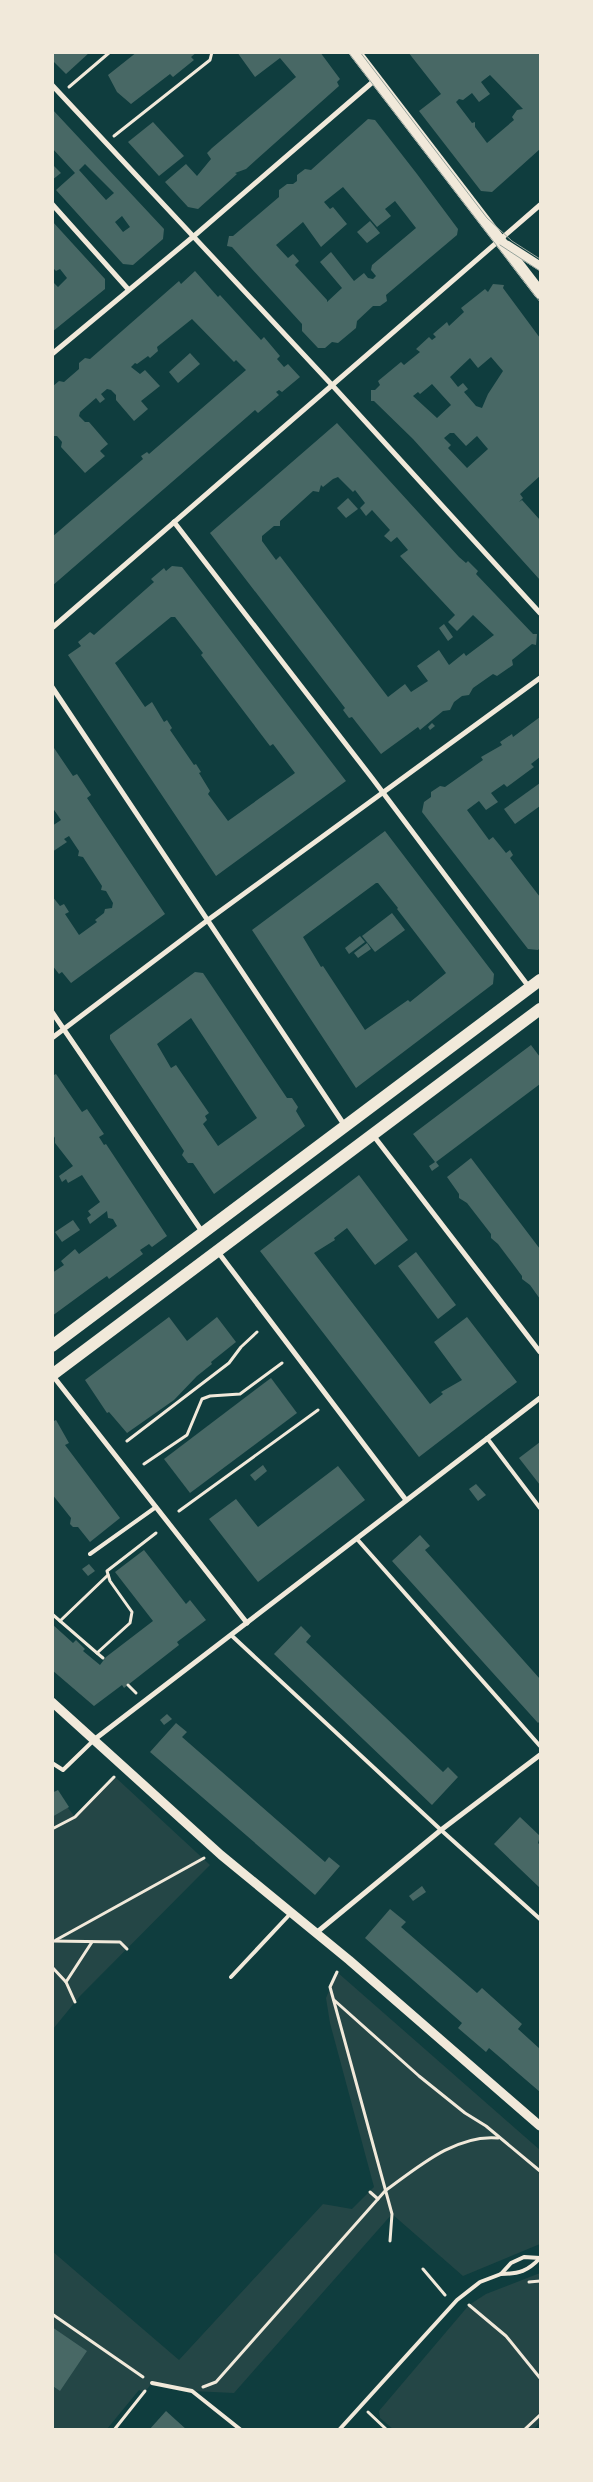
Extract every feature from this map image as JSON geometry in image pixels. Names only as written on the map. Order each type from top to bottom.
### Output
[{"type":"main road","points":[[355,52],[374,80],[540,293]]},
{"type":"main road","points":[[52,1346],[540,980]]},
{"type":"main road","points":[[53,1375],[540,1009]]},
{"type":"street","points":[[52,354],[194,236],[374,80]]},
{"type":"street","points":[[52,85],[332,385],[540,614]]},
{"type":"street","points":[[52,204],[128,289]]},
{"type":"street","points":[[52,628],[540,205]]},
{"type":"street","points":[[500,241],[540,266]]},
{"type":"street","points":[[174,522],[384,793],[530,988]]},
{"type":"street","points":[[52,1038],[208,920],[540,678]]},
{"type":"street","points":[[52,687],[345,1127]]},
{"type":"street","points":[[52,1012],[203,1234]]},
{"type":"street","points":[[373,1135],[540,1352]]},
{"type":"street","points":[[217,1252],[406,1500]]},
{"type":"street","points":[[53,1375],[247,1623]]},
{"type":"street","points":[[95,1739],[540,1398]]},
{"type":"street","points":[[52,1702],[217,1851],[316,1933],[540,2126]]},
{"type":"street","points":[[316,1933],[441,1830],[540,1754]]},
{"type":"lane","points":[[487,1438],[540,1508]]},
{"type":"lane","points":[[90,1554],[156,1506]]},
{"type":"lane","points":[[357,1539],[540,1746]]},
{"type":"lane","points":[[231,1635],[540,1919]]},
{"type":"lane","points":[[52,1763],[63,1770],[95,1739]]},
{"type":"lane","points":[[231,1977],[292,1913]]},
{"type":"lane","points":[[501,2274],[511,2263],[519,2259],[524,2257],[540,2258]]},
{"type":"lane","points":[[339,2430],[457,2300],[480,2282],[501,2274],[516,2274],[529,2269],[540,2258]]},
{"type":"lane","points":[[152,2383],[192,2391],[241,2430]]},
{"type":"path","points":[[61,94],[110,52]]},
{"type":"path","points":[[105,142],[210,60],[212,52]]},
{"type":"path","points":[[127,1441],[229,1363],[241,1347],[257,1332]]},
{"type":"path","points":[[144,1464],[187,1435],[202,1399],[210,1396],[240,1394],[282,1363]]},
{"type":"path","points":[[179,1511],[318,1410]]},
{"type":"path","points":[[60,1621],[108,1575],[109,1568],[156,1533]]},
{"type":"path","points":[[97,1653],[130,1622],[130,1607],[108,1575]]},
{"type":"path","points":[[52,1614],[103,1658]]},
{"type":"path","points":[[128,1684],[138,1695]]},
{"type":"path","points":[[52,1829],[75,1817],[116,1775]]},
{"type":"path","points":[[54,1941],[217,1851]]},
{"type":"path","points":[[54,1941],[120,1942],[127,1949]]},
{"type":"path","points":[[66,1982],[92,1942]]},
{"type":"path","points":[[52,1967],[66,1982],[75,2002]]},
{"type":"path","points":[[337,1972],[330,1987],[392,2214],[390,2241]]},
{"type":"path","points":[[333,2000],[419,2076],[540,2170]]},
{"type":"path","points":[[192,2391],[216,2382],[385,2191],[418,2166],[463,2142],[484,2136],[498,2138]]},
{"type":"path","points":[[370,2192],[378,2200]]},
{"type":"path","points":[[423,2269],[445,2294]]},
{"type":"path","points":[[527,2282],[540,2281]]},
{"type":"path","points":[[469,2305],[506,2336],[540,2378]]},
{"type":"path","points":[[52,2314],[141,2376]]},
{"type":"path","points":[[114,2430],[152,2383]]},
{"type":"path","points":[[361,2405],[387,2430]]},
{"type":"path","points":[[524,2430],[540,2415]]},
{"type":"shaded area","points":[[114,1776],[210,1865],[80,1996],[53,2029],[53,1789],[75,1817]]},
{"type":"shaded area","points":[[337,1972],[540,2150],[540,2244],[463,2276],[392,2214],[234,2393],[192,2391],[152,2383],[144,2393],[139,2390],[107,2429],[53,2429],[53,2387],[59,2390],[53,2328],[52,2251],[179,2360],[323,2204],[352,2209],[374,2187],[330,2023],[326,1998]]},
{"type":"shaded area","points":[[540,2273],[540,2422],[534,2429],[393,2429],[380,2418],[379,2411],[469,2305],[486,2294]]},
{"type":"building","points":[[52,52],[90,52],[66,74],[52,60]]},
{"type":"building","points":[[137,52],[197,52],[191,57],[194,60],[173,77],[170,74],[131,104],[117,92],[108,75]]},
{"type":"building","points":[[237,52],[320,52],[340,79],[337,82],[339,86],[246,169],[235,173],[237,174],[198,209],[188,207],[165,182],[186,164],[197,176],[211,159],[207,153],[212,148],[296,77],[280,58],[255,77]]},
{"type":"building","points":[[408,52],[540,52],[540,149],[492,192],[481,191],[419,111],[441,94]],"holes":[[[490,75],[523,109],[517,110],[512,117],[514,120],[487,143],[475,127],[475,122],[472,123],[456,102],[459,99],[463,100],[472,93],[479,102],[490,94],[481,82]]]},
{"type":"building","points":[[52,109],[164,229],[163,239],[133,265],[123,264],[56,190],[75,173],[52,148]],"holes":[[[85,164],[114,193],[106,200],[79,170]],[[122,216],[130,227],[123,232],[115,222]]]},
{"type":"building","points":[[368,119],[375,120],[458,229],[457,235],[386,295],[387,301],[380,306],[373,306],[357,321],[356,328],[338,343],[332,342],[325,348],[318,348],[302,331],[302,324],[232,247],[227,246],[229,236],[233,236],[279,197],[279,190],[287,184],[293,184],[297,181],[297,175],[305,169],[311,170]],"holes":[[[343,187],[377,227],[391,216],[385,209],[395,201],[416,228],[372,265],[371,270],[376,276],[373,279],[368,278],[364,273],[354,281],[331,252],[320,262],[342,288],[327,302],[295,265],[299,261],[293,254],[288,258],[276,245],[303,222],[321,247],[347,224],[333,207],[330,209],[324,202]]]},
{"type":"building","points":[[153,122],[184,156],[159,176],[128,142]]},
{"type":"building","points":[[52,164],[61,173],[52,180]]},
{"type":"building","points":[[52,221],[105,279],[105,289],[52,332],[52,281],[58,287],[67,278],[60,269],[56,271],[52,267]]},
{"type":"building","points":[[370,221],[380,233],[367,243],[357,232]]},
{"type":"building","points":[[195,271],[261,340],[264,337],[280,356],[277,359],[284,367],[288,364],[300,377],[282,392],[279,390],[276,392],[279,395],[258,413],[255,410],[52,586],[52,537],[143,459],[141,456],[147,452],[149,454],[246,370],[236,360],[234,362],[192,319],[157,347],[158,351],[150,358],[148,356],[131,367],[140,374],[145,370],[160,386],[141,401],[148,409],[134,421],[116,400],[116,395],[107,389],[101,394],[105,399],[100,403],[96,398],[80,412],[79,416],[85,422],[89,422],[108,444],[100,451],[105,456],[85,473],[61,447],[62,442],[57,436],[52,436],[52,387],[59,381],[64,382],[79,369],[79,363],[85,358],[90,359],[179,281],[181,284]]},
{"type":"building","points":[[493,284],[504,285],[503,288],[540,338],[540,476],[520,494],[523,498],[519,502],[522,500],[540,520],[540,580],[413,439],[374,401],[371,401],[371,390],[375,390],[380,385],[378,381],[401,362],[404,365],[420,352],[416,349],[429,337],[432,340],[436,337],[433,334],[447,322],[449,326],[464,312],[461,308],[485,289],[488,292]],"holes":[[[491,357],[503,371],[488,394],[482,408],[476,406],[464,392],[468,389],[463,383],[458,387],[450,377],[470,358],[478,368]],[[432,384],[451,405],[437,418],[413,396],[418,392],[420,394]],[[450,433],[454,433],[466,446],[477,436],[488,449],[467,468],[448,448],[451,445],[444,438]]]},
{"type":"building","points":[[190,353],[200,364],[178,383],[169,372]]},
{"type":"building","points":[[337,423],[459,557],[466,563],[468,561],[478,571],[476,574],[533,634],[537,634],[536,645],[532,644],[512,660],[513,665],[497,676],[493,674],[473,688],[469,695],[462,696],[454,702],[450,710],[443,711],[420,730],[418,727],[381,754],[352,717],[349,718],[343,710],[345,708],[210,533]],"holes":[[[338,477],[353,492],[355,490],[365,503],[360,508],[366,516],[372,510],[390,530],[384,536],[391,542],[397,537],[408,550],[400,556],[455,615],[448,622],[457,631],[473,615],[494,635],[466,656],[464,653],[449,665],[439,650],[417,666],[428,681],[411,692],[405,684],[388,697],[280,556],[276,560],[262,541],[262,536],[274,526],[280,526],[280,521],[313,491],[319,492],[321,485],[323,487]]]},
{"type":"building","points":[[348,498],[358,509],[346,518],[337,508]]},
{"type":"building","points":[[172,566],[182,567],[346,781],[216,876],[68,655],[81,646],[78,642],[90,632],[94,635],[154,582],[151,579],[164,568],[166,571]],"holes":[[[171,617],[175,617],[203,653],[201,655],[270,746],[273,744],[295,773],[228,821],[208,794],[210,791],[199,773],[201,772],[170,730],[172,728],[167,720],[164,722],[152,702],[145,707],[115,663]]]},
{"type":"building","points":[[444,624],[453,637],[448,641],[439,628]]},
{"type":"building","points":[[540,717],[540,757],[531,764],[534,767],[507,787],[504,784],[491,793],[498,802],[486,810],[479,801],[467,810],[489,840],[493,837],[506,853],[510,850],[513,855],[510,858],[540,897],[540,948],[538,950],[528,949],[422,812],[424,802],[431,797],[431,792],[440,786],[445,787],[483,760],[481,757],[502,745],[500,742],[512,734],[513,737]]},
{"type":"building","points":[[432,723],[435,726],[430,730],[428,727]]},
{"type":"building","points":[[52,745],[73,776],[77,774],[91,795],[87,798],[165,914],[71,983],[62,972],[59,974],[52,965],[52,896],[60,906],[64,904],[69,912],[65,914],[79,935],[97,922],[95,920],[104,913],[105,909],[112,908],[113,903],[106,891],[101,890],[102,886],[83,857],[78,856],[79,851],[69,836],[64,839],[67,842],[52,852],[52,826],[61,820],[52,807]]},
{"type":"building","points":[[540,783],[540,806],[515,824],[504,809]]},
{"type":"building","points":[[385,831],[494,974],[493,984],[356,1088],[252,930]],"holes":[[[378,883],[446,973],[410,1002],[408,1000],[365,1030],[323,966],[321,967],[303,937]]]},
{"type":"building","points":[[392,913],[405,930],[375,952],[362,936]]},
{"type":"building","points":[[360,936],[365,942],[349,954],[345,948]]},
{"type":"building","points":[[367,943],[371,949],[358,958],[354,953]]},
{"type":"building","points":[[195,972],[203,973],[287,1098],[292,1098],[298,1107],[296,1111],[305,1126],[214,1194],[193,1163],[188,1163],[182,1155],[184,1151],[110,1039],[110,1035]],"holes":[[[191,1018],[257,1118],[218,1146],[203,1124],[207,1120],[205,1116],[209,1113],[176,1065],[171,1068],[157,1044]]]},
{"type":"building","points":[[531,1045],[540,1057],[540,1084],[436,1162],[439,1166],[432,1171],[429,1166],[435,1162],[413,1134]]},
{"type":"building","points":[[56,1074],[82,1112],[87,1109],[104,1134],[99,1137],[104,1145],[106,1144],[167,1236],[152,1247],[149,1244],[140,1250],[143,1254],[109,1279],[107,1276],[52,1316],[52,1273],[64,1265],[61,1261],[75,1249],[79,1254],[117,1226],[113,1219],[108,1218],[107,1211],[90,1224],[87,1218],[91,1215],[88,1211],[100,1202],[82,1175],[68,1183],[66,1179],[62,1182],[59,1176],[73,1166],[55,1143],[52,1133],[52,1076]]},
{"type":"building","points":[[471,1158],[540,1249],[540,1299],[530,1285],[522,1279],[522,1276],[498,1244],[491,1238],[491,1234],[467,1203],[459,1198],[459,1194],[447,1177]]},
{"type":"building","points":[[359,1175],[408,1240],[375,1265],[347,1228],[334,1238],[335,1240],[314,1253],[430,1404],[443,1394],[441,1392],[462,1380],[434,1342],[467,1317],[517,1382],[419,1457],[260,1251]]},
{"type":"building","points":[[73,1220],[80,1230],[62,1242],[55,1232]]},
{"type":"building","points":[[416,1252],[456,1305],[438,1319],[398,1266]]},
{"type":"building","points":[[169,1317],[187,1341],[217,1317],[236,1342],[211,1362],[212,1364],[197,1376],[174,1400],[127,1433],[109,1412],[107,1413],[85,1380]]},
{"type":"building","points":[[271,1378],[297,1413],[190,1493],[164,1459]]},
{"type":"building","points":[[56,1420],[69,1443],[65,1445],[120,1518],[90,1542],[78,1527],[73,1527],[70,1524],[71,1518],[52,1494],[52,1422]]},
{"type":"building","points":[[540,1442],[540,1485],[519,1458]]},
{"type":"building","points":[[263,1465],[267,1471],[255,1481],[250,1475]]},
{"type":"building","points":[[338,1466],[365,1500],[258,1582],[209,1519],[236,1499],[258,1527]]},
{"type":"building","points":[[476,1484],[486,1495],[478,1501],[469,1489]]},
{"type":"building","points":[[420,1535],[430,1546],[425,1550],[540,1679],[540,1721],[538,1723],[392,1561]]},
{"type":"building","points":[[144,1550],[186,1604],[190,1600],[206,1620],[177,1642],[179,1645],[124,1688],[122,1685],[94,1706],[52,1670],[52,1624],[73,1643],[76,1640],[85,1649],[83,1651],[100,1665],[106,1657],[153,1621],[115,1572]]},
{"type":"building","points":[[89,1564],[95,1571],[88,1576],[82,1569]]},
{"type":"building","points":[[301,1626],[311,1636],[306,1642],[443,1772],[448,1767],[458,1777],[432,1805],[274,1654]]},
{"type":"building","points":[[167,1714],[172,1719],[164,1725],[160,1720]]},
{"type":"building","points":[[176,1723],[187,1732],[182,1737],[325,1862],[329,1857],[340,1866],[315,1895],[150,1752]]},
{"type":"building","points":[[58,1790],[69,1807],[52,1817],[52,1793]]},
{"type":"building","points":[[520,1817],[540,1836],[538,1843],[540,1845],[540,1888],[494,1844]]},
{"type":"building","points":[[422,1886],[426,1892],[413,1901],[409,1896]]},
{"type":"building","points":[[390,1909],[406,1922],[401,1927],[477,1993],[482,1988],[522,2024],[518,2029],[540,2049],[540,2092],[489,2048],[486,2052],[458,2028],[462,2023],[365,1938]]},
{"type":"building","points":[[52,2327],[87,2351],[60,2391],[54,2387],[52,2389]]},
{"type":"building","points":[[166,2411],[187,2430],[149,2430]]},
{"type":"tram line","points":[[348,52],[540,302]]},
{"type":"tram line","points":[[360,52],[487,218],[512,241],[540,259]]},
{"type":"tram line","points":[[500,245],[540,271]]}]
